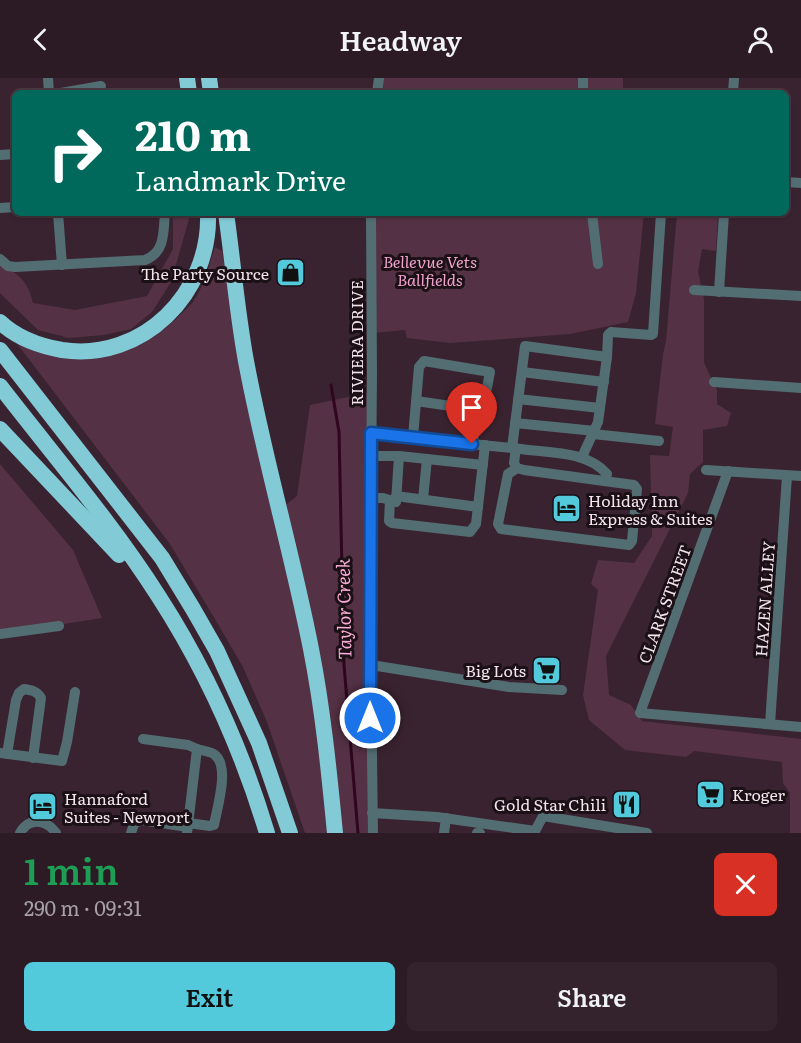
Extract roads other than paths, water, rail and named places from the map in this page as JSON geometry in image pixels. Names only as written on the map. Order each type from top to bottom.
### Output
[{"type":"highway","points":[[0,322],[32,342],[67,351],[87,352],[128,343],[150,331],[174,309],[188,291],[202,258],[208,232],[208,216]]},
{"type":"highway","points":[[226,216],[246,359],[267,462],[290,550],[312,651],[322,713],[335,833]]},
{"type":"highway","points":[[0,350],[162,558],[217,651],[259,743],[290,833]]},
{"type":"highway","points":[[0,386],[100,514],[159,596],[215,697],[243,764],[267,833]]},
{"type":"highway","points":[[0,429],[159,596]]},
{"type":"street","points":[[78,90],[101,86]]},
{"type":"street","points":[[58,216],[62,265]]},
{"type":"street","points":[[4,262],[15,267],[146,260],[157,254],[161,245],[165,216]]},
{"type":"street","name":"RIVIERA DRIVE","points":[[371,216],[373,833]]},
{"type":"street","points":[[592,216],[598,264]]},
{"type":"street","points":[[582,457],[594,433],[600,408],[608,335],[611,332],[653,334],[661,216]]},
{"type":"street","points":[[719,292],[724,216]]},
{"type":"street","points":[[694,290],[801,296]]},
{"type":"street","points":[[517,468],[508,474],[498,524],[501,529],[629,545],[632,541],[637,489],[634,485],[524,470],[517,468],[514,463],[515,423],[525,346],[607,357]]},
{"type":"street","points":[[413,437],[419,367],[424,361],[490,372],[472,444]]},
{"type":"street","points":[[522,372],[604,382]]},
{"type":"street","points":[[714,382],[801,388]]},
{"type":"street","points":[[518,399],[600,408]]},
{"type":"street","points":[[416,401],[479,410]]},
{"type":"street","points":[[515,423],[659,441]]},
{"type":"street","points":[[371,433],[582,457],[599,465],[607,474],[604,481]]},
{"type":"street","points":[[399,456],[389,521],[470,532],[476,525],[485,445]]},
{"type":"street","points":[[371,456],[399,456],[483,465]]},
{"type":"street","points":[[423,499],[427,459]]},
{"type":"street","points":[[706,470],[801,477]]},
{"type":"street","name":"CLARK STREET","points":[[728,471],[639,713],[770,724]]},
{"type":"street","name":"HAZEN ALLEY","points":[[770,724],[787,476]]},
{"type":"street","points":[[371,498],[478,509]]},
{"type":"street","points":[[394,500],[423,499],[478,509]]},
{"type":"street","points":[[0,634],[59,626]]},
{"type":"street","points":[[371,665],[509,687],[562,690]]},
{"type":"street","points":[[33,758],[41,698],[30,690],[24,689],[19,693],[3,753],[33,758],[57,761],[63,759],[75,692]]},
{"type":"street","points":[[770,724],[801,727]]},
{"type":"street","points":[[131,833],[134,825],[141,820],[212,830],[223,771],[214,753],[188,745],[143,739]]},
{"type":"street","points":[[188,828],[197,749]]},
{"type":"street","points":[[372,813],[446,818],[534,832],[543,816],[598,830],[647,833]]},
{"type":"street","points":[[444,833],[446,818]]},
{"type":"street","points":[[20,833],[24,827],[34,821],[44,822],[56,833]]},
{"type":"waterway","name":"Taylor Creek","points":[[331,385],[339,432],[344,665],[358,833]]},
{"type":"place","name":"The Party Source","points":[[290,273]]},
{"type":"place","name":"Holiday Inn Express & Suites","points":[[567,509]]},
{"type":"place","name":"Big Lots","points":[[547,670]]},
{"type":"place","name":"Kroger","points":[[711,794]]},
{"type":"place","name":"Gold Star Chili","points":[[627,804]]},
{"type":"place","name":"Hannaford Suites - Newport","points":[[43,807]]},
{"type":"park label","name":"Bellevue Vets Ballfields","points":[[430,270]]}]
